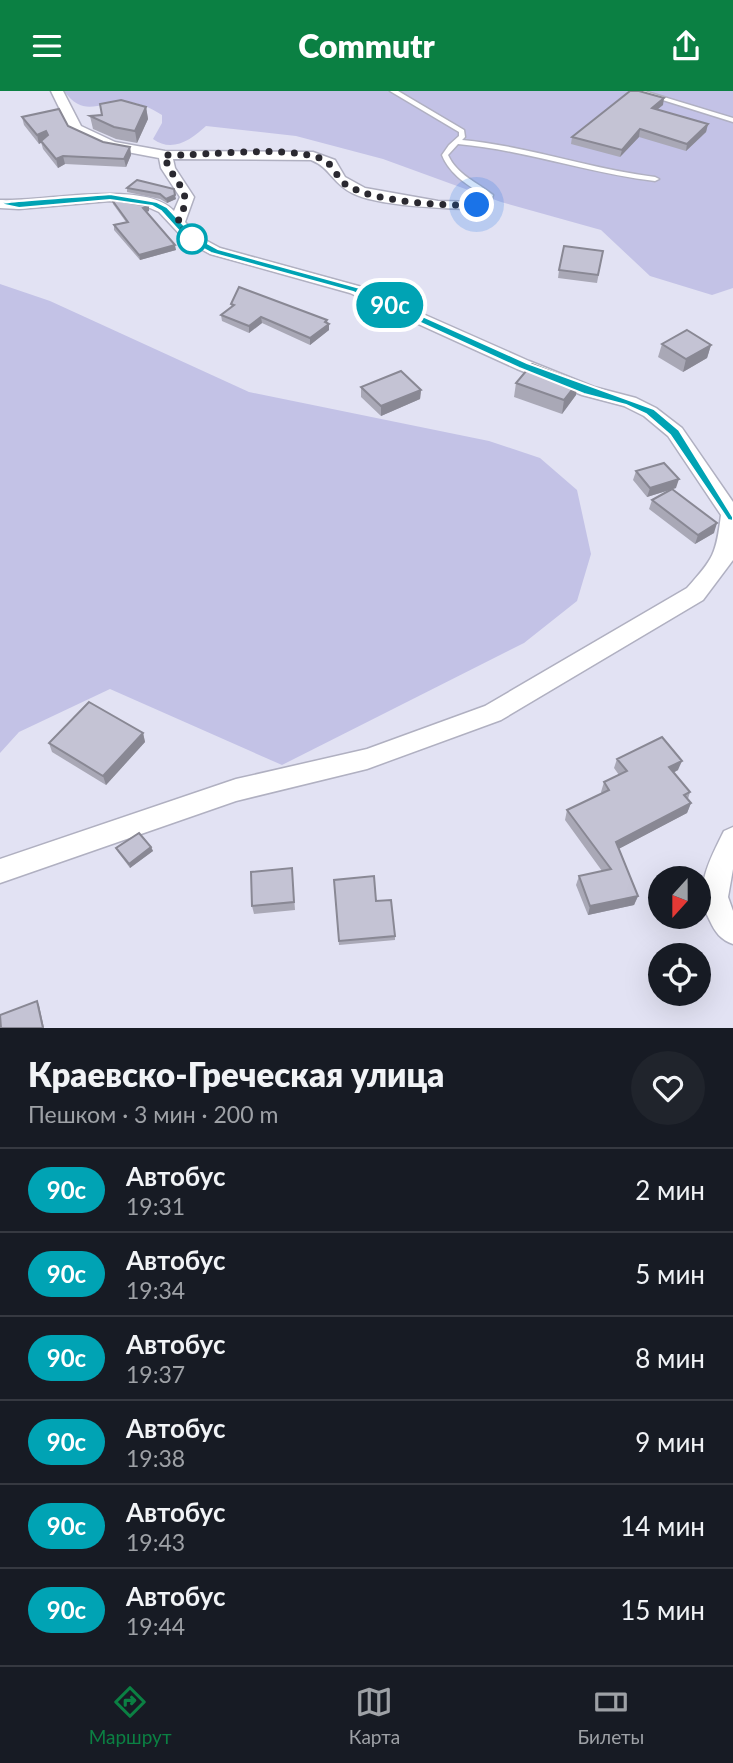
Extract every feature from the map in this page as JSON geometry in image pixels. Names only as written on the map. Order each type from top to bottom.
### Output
[{"type":"street","points":[[57,91],[71,123],[83,133],[111,145],[164,155],[289,153],[313,156],[330,163],[340,180],[361,192],[438,205],[477,205]]},
{"type":"street","points":[[164,155],[168,168],[187,197],[177,223]]},
{"type":"street","points":[[0,204],[126,198],[154,204],[164,209],[191,238],[215,251],[356,290],[523,365],[650,412],[675,432],[732,516],[728,546],[721,564],[695,594],[493,713],[367,759],[236,790],[0,871]]},
{"type":"street","points":[[733,839],[715,879],[714,901],[723,921],[733,931]]},
{"type":"lane","points":[[393,91],[462,131],[462,137],[447,150],[447,162],[460,175],[489,195],[487,202],[477,205]]},
{"type":"lane","points":[[637,91],[733,120]]},
{"type":"lane","points":[[457,142],[510,147],[553,161],[655,179]]},
{"type":"shaded area","points":[[64,91],[733,91],[733,288],[712,295],[650,276],[601,230],[501,202],[383,159],[296,136],[206,126],[188,140],[167,145],[153,139],[162,123],[162,115],[153,110],[140,104],[125,102],[85,106],[71,99]]},
{"type":"shaded area","points":[[0,284],[50,301],[249,392],[489,441],[540,458],[577,490],[591,554],[577,601],[524,643],[282,765],[110,689],[19,732],[0,753]]},
{"type":"building","points":[[630,91],[664,98],[652,108],[708,124],[687,144],[640,129],[622,150],[572,137]]},
{"type":"building","points":[[121,100],[146,107],[135,131],[114,127],[90,116],[102,115],[100,104]]},
{"type":"building","points":[[59,109],[68,126],[103,142],[130,147],[124,159],[63,156],[56,159],[41,141],[48,135],[46,131],[37,135],[22,117]]},
{"type":"building","points":[[137,180],[174,189],[175,195],[166,199],[160,194],[127,188]]},
{"type":"building","points":[[112,200],[149,206],[143,208],[175,245],[139,255],[114,225],[128,222]]},
{"type":"building","points":[[564,246],[603,251],[598,275],[559,270]]},
{"type":"building","points":[[239,287],[327,320],[325,322],[329,324],[310,338],[261,317],[249,326],[221,315],[234,305],[231,304]]},
{"type":"building","points":[[687,330],[711,345],[686,359],[662,344]]},
{"type":"building","points":[[532,364],[578,382],[564,400],[516,383]]},
{"type":"building","points":[[401,371],[421,390],[381,406],[361,387]]},
{"type":"building","points":[[664,463],[679,479],[650,488],[636,471]]},
{"type":"building","points":[[672,489],[717,523],[698,535],[652,500]]},
{"type":"building","points":[[89,702],[143,733],[103,776],[49,743]]},
{"type":"building","points":[[662,737],[682,761],[669,767],[690,792],[684,795],[691,803],[616,842],[638,896],[590,906],[579,876],[611,869],[567,810],[609,790],[604,782],[627,771],[617,759]]},
{"type":"building","points":[[139,833],[151,847],[129,864],[116,848]]},
{"type":"building","points":[[292,868],[294,902],[252,906],[251,872]]},
{"type":"building","points":[[374,876],[376,901],[391,900],[395,936],[339,941],[334,880]]},
{"type":"building","points":[[37,1001],[43,1028],[1,1028],[0,1015]]},
{"type":"bus line","name":"90с","points":[[0,204],[19,205],[110,197],[154,204],[164,209],[191,238],[215,251],[236,259],[356,290],[523,365],[588,391],[630,403],[650,412],[675,432],[733,517]]},
{"type":"route","points":[[192,239],[177,223],[187,197],[168,168],[164,155],[289,153],[313,156],[330,163],[340,180],[361,192],[438,205],[477,205]]}]
